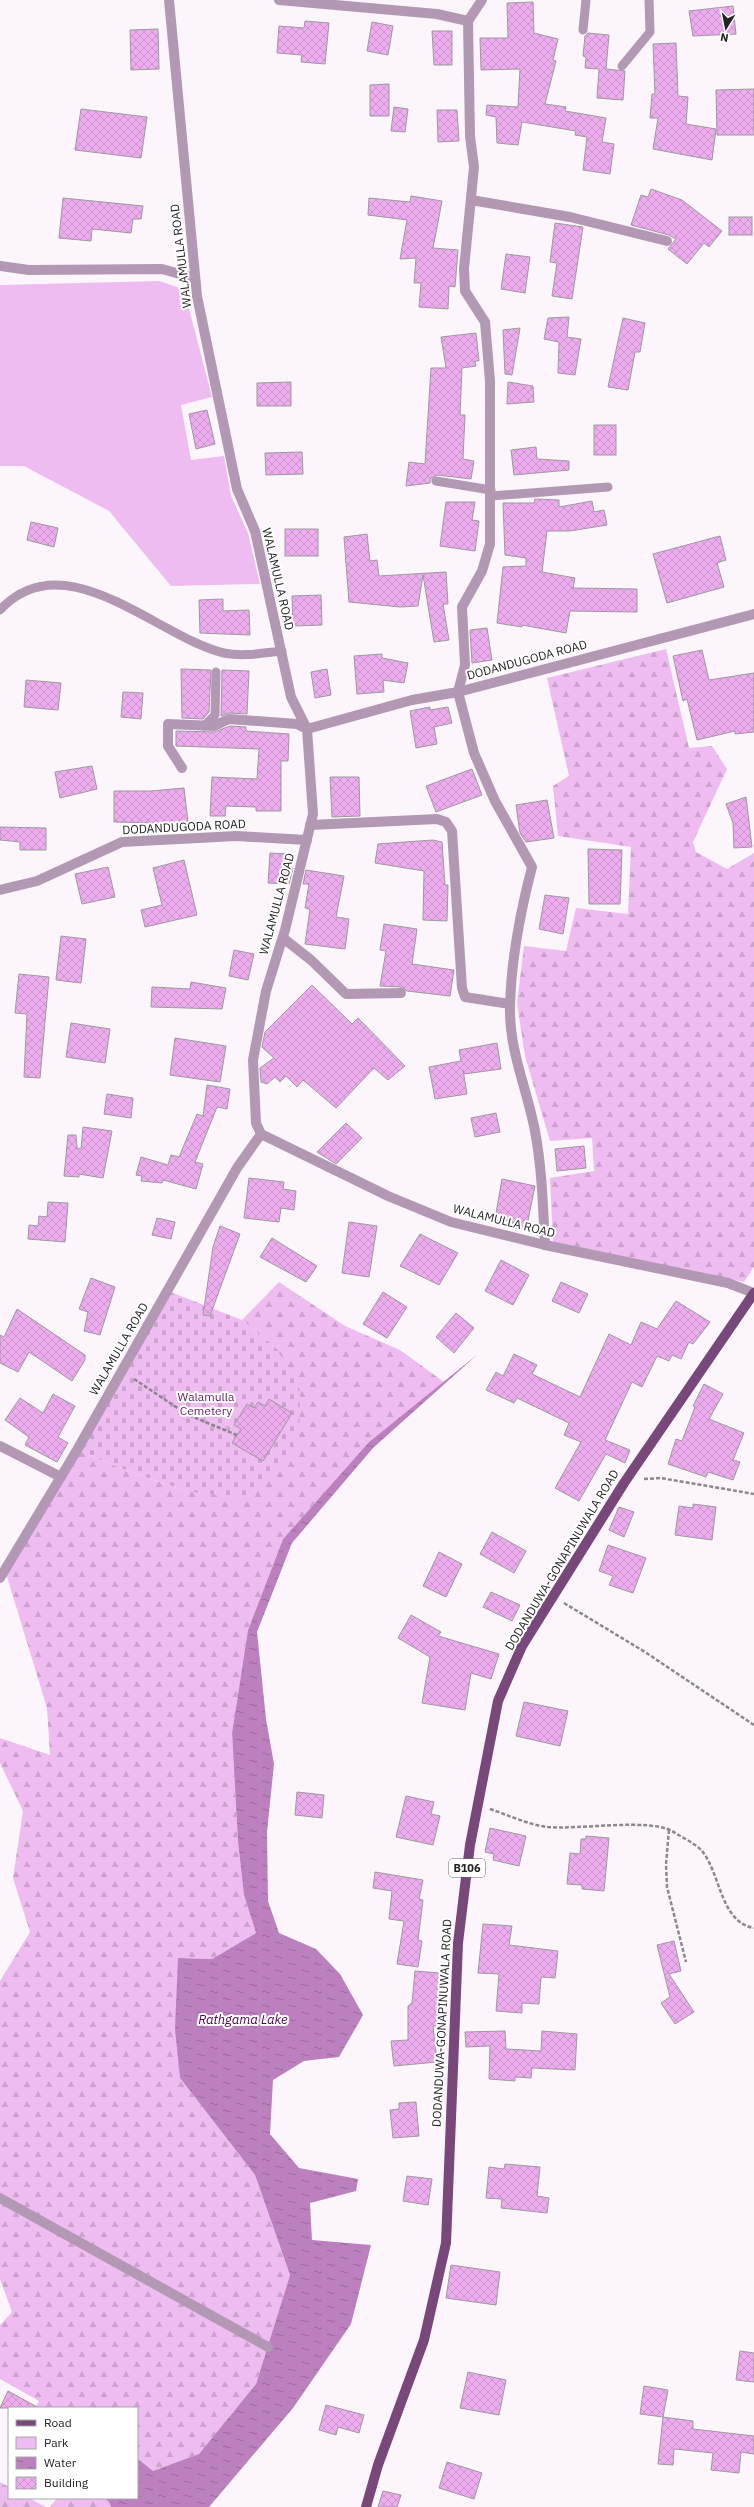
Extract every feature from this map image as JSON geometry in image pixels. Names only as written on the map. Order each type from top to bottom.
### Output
[{"type":"main road","name":"DODANDUWA-GONAPINUWALA ROAD","points":[[366,2507],[378,2465],[424,2340],[446,2243],[458,1943],[470,1846],[498,1701],[522,1646],[624,1483],[754,1293]]},
{"type":"street","name":"WALAMULLA ROAD","points":[[169,0],[194,278],[237,489],[255,531],[291,697],[307,729],[313,814],[283,938],[266,991],[253,1060],[256,1123],[261,1134],[388,1196],[451,1222],[545,1245],[728,1283],[754,1293]]},
{"type":"street","points":[[279,0],[437,14],[468,21]]},
{"type":"street","points":[[482,0],[468,21],[470,136],[474,167],[464,269],[465,291],[485,322],[490,381],[490,544],[482,571],[462,607],[465,664],[458,692],[474,754],[495,801],[532,867],[518,921],[510,1004],[515,1056],[535,1131],[541,1182],[545,1245]]},
{"type":"street","points":[[471,200],[570,217],[667,240]]},
{"type":"street","points":[[0,266],[29,270],[162,269],[194,278]]},
{"type":"street","name":"DODANDUGODA ROAD","points":[[307,729],[412,700],[458,692],[754,614]]},
{"type":"street","points":[[182,768],[168,746],[168,724],[214,726],[229,719],[297,724],[307,729]]},
{"type":"street","points":[[310,824],[437,819],[446,822],[452,831],[462,988],[465,997],[510,1004]]},
{"type":"street","name":"DODANDUGODA ROAD","points":[[0,890],[37,881],[122,842],[236,836],[306,840]]},
{"type":"street","points":[[283,938],[311,960],[346,994],[401,993]]},
{"type":"street","name":"WALAMULLA ROAD","points":[[0,1578],[61,1477],[237,1168],[261,1134]]},
{"type":"street","points":[[0,1446],[61,1477]]},
{"type":"street","points":[[0,2198],[268,2347]]},
{"type":"lane","points":[[583,30],[586,0]]},
{"type":"lane","points":[[622,66],[650,32],[649,0]]},
{"type":"lane","points":[[436,481],[491,493],[608,487]]},
{"type":"lane","points":[[0,610],[23,594],[45,584],[71,586],[131,608],[204,646],[225,653],[252,655],[282,651]]},
{"type":"lane","points":[[204,726],[215,715],[216,672]]},
{"type":"path","points":[[122,1370],[156,1395],[188,1415],[237,1435]]},
{"type":"path","points":[[624,1483],[640,1479],[661,1478],[754,1494]]},
{"type":"path","points":[[553,1597],[644,1652],[754,1725]]},
{"type":"path","points":[[478,1806],[546,1827],[643,1826],[669,1830],[701,1850],[711,1864],[730,1912],[743,1926],[754,1928]]},
{"type":"path","points":[[669,1830],[666,1864],[667,1887],[686,1962]]},
{"type":"green space","points":[[159,281],[180,288],[187,301],[212,397],[181,405],[191,460],[224,456],[231,496],[248,533],[260,584],[171,586],[109,511],[24,466],[0,466],[0,285]]},
{"type":"green space","points":[[666,649],[689,748],[712,746],[727,769],[693,842],[696,852],[727,869],[754,853],[754,1267],[744,1282],[553,1242],[550,1178],[594,1171],[592,1138],[550,1141],[525,1056],[517,1003],[524,946],[566,951],[576,908],[628,914],[631,847],[558,836],[553,786],[569,776],[547,678]]},
{"type":"green space","points":[[279,1282],[345,1326],[400,1350],[444,1382],[369,1442],[283,1539],[248,1630],[232,1733],[238,1842],[244,1895],[256,1933],[212,1959],[178,1958],[180,2078],[255,2175],[290,2275],[256,2384],[199,2454],[153,2471],[138,2459],[138,2407],[36,2407],[39,2401],[0,2379],[0,2325],[12,2312],[0,2279],[0,1981],[30,1932],[13,1878],[23,1811],[0,1763],[0,1738],[50,1755],[47,1708],[5,1570],[77,1450],[126,1470],[186,1491],[277,1349],[242,1320]]},
{"type":"green space","name":"Walamulla Cemetery","points":[[168,1291],[242,1320],[277,1349],[300,1390],[299,1434],[280,1466],[248,1499],[186,1491],[126,1470],[77,1450]]},
{"type":"green space","points":[[0,2482],[8,2486],[8,2499],[31,2499],[46,2507],[0,2507]]},
{"type":"green space","points":[[56,2499],[105,2499],[109,2502],[111,2507],[50,2507]]},
{"type":"water","name":"Rathgama Lake","points":[[478,1354],[373,1448],[292,1543],[257,1632],[266,1719],[274,1764],[267,1832],[268,1901],[279,1933],[316,1949],[340,1974],[363,2015],[339,2057],[304,2061],[273,2080],[270,2134],[299,2168],[358,2179],[356,2191],[310,2203],[312,2240],[371,2245],[351,2324],[293,2408],[209,2507],[111,2507],[109,2502],[105,2499],[138,2499],[138,2459],[153,2471],[199,2454],[256,2384],[290,2275],[255,2175],[180,2078],[175,2029],[178,1958],[212,1959],[256,1933],[244,1895],[238,1842],[232,1733],[248,1630],[283,1539],[369,1442]]},
{"type":"building","points":[[533,2],[534,33],[558,39],[553,60],[556,61],[545,104],[566,107],[565,111],[606,118],[602,142],[614,144],[610,174],[583,170],[587,137],[575,135],[576,131],[522,122],[518,145],[497,143],[496,117],[486,115],[487,105],[518,107],[520,69],[481,70],[480,38],[508,38],[507,3]]},
{"type":"building","points":[[733,6],[736,34],[693,36],[689,11]]},
{"type":"building","points":[[305,21],[329,23],[325,64],[301,62],[302,55],[277,53],[279,26],[304,28]]},
{"type":"building","points":[[372,22],[393,26],[388,55],[367,51]]},
{"type":"building","points":[[158,29],[159,69],[131,70],[130,30]]},
{"type":"building","points":[[432,31],[452,31],[452,65],[434,65]]},
{"type":"building","points":[[588,33],[609,35],[606,69],[625,71],[623,100],[597,98],[599,69],[585,68],[586,57],[583,56],[585,36]]},
{"type":"building","points":[[676,43],[678,96],[688,97],[686,124],[716,129],[712,160],[653,149],[658,118],[650,118],[652,94],[655,94],[653,44]]},
{"type":"building","points":[[389,84],[389,116],[370,116],[370,85]]},
{"type":"building","points":[[754,89],[754,135],[717,135],[716,90]]},
{"type":"building","points":[[394,107],[408,109],[405,132],[391,131]]},
{"type":"building","points":[[81,109],[147,117],[141,158],[75,150]]},
{"type":"building","points":[[437,110],[457,110],[459,141],[438,142]]},
{"type":"building","points":[[651,189],[682,200],[722,231],[709,247],[704,243],[687,264],[668,249],[676,239],[669,235],[631,225],[641,195],[648,197]]},
{"type":"building","points":[[411,196],[442,201],[433,248],[458,250],[455,287],[449,286],[448,309],[419,307],[421,283],[414,283],[416,258],[400,259],[407,220],[368,215],[369,198],[410,202]]},
{"type":"building","points":[[63,198],[143,206],[141,219],[133,219],[131,233],[92,229],[91,241],[59,238]]},
{"type":"building","points":[[729,217],[752,217],[752,235],[729,235]]},
{"type":"building","points":[[555,223],[583,227],[572,299],[552,296],[557,263],[550,262]]},
{"type":"building","points":[[506,254],[530,257],[525,293],[501,289]]},
{"type":"building","points":[[569,317],[567,337],[581,339],[575,375],[558,373],[559,342],[544,339],[548,318]]},
{"type":"building","points":[[623,318],[645,323],[640,352],[635,352],[628,390],[608,387]]},
{"type":"building","points":[[520,328],[512,375],[505,374],[503,330]]},
{"type":"building","points":[[476,333],[479,361],[475,361],[476,366],[462,368],[460,415],[465,415],[463,459],[474,461],[471,479],[437,475],[431,478],[430,483],[406,486],[409,462],[425,464],[431,368],[446,368],[441,337]]},
{"type":"building","points":[[291,382],[291,406],[257,406],[257,383]]},
{"type":"building","points":[[508,382],[533,386],[534,402],[507,404]]},
{"type":"building","points":[[207,410],[215,444],[196,449],[189,414]]},
{"type":"building","points":[[594,425],[616,425],[616,455],[594,455]]},
{"type":"building","points":[[536,447],[537,459],[569,461],[569,470],[514,475],[511,450]]},
{"type":"building","points":[[302,452],[303,474],[266,475],[265,453]]},
{"type":"building","points":[[535,499],[559,500],[559,507],[592,501],[594,512],[604,510],[607,525],[570,531],[547,531],[542,572],[575,578],[573,588],[637,589],[637,612],[570,611],[566,633],[522,625],[522,627],[497,623],[503,567],[526,566],[526,558],[505,555],[503,503],[534,503]]},
{"type":"building","points":[[446,502],[475,502],[472,520],[479,521],[475,551],[440,546]]},
{"type":"building","points":[[31,522],[58,528],[54,547],[27,540]]},
{"type":"building","points":[[285,529],[318,529],[318,556],[285,556]]},
{"type":"building","points":[[367,534],[370,561],[377,560],[379,576],[446,572],[448,604],[443,604],[449,640],[434,642],[423,575],[418,606],[400,607],[349,602],[344,537]]},
{"type":"building","points":[[720,536],[726,560],[717,563],[724,587],[667,603],[653,554]]},
{"type":"building","points":[[321,595],[322,625],[293,626],[292,596]]},
{"type":"building","points":[[223,599],[223,611],[249,610],[250,635],[200,633],[199,600]]},
{"type":"building","points":[[487,628],[492,660],[472,663],[470,630]]},
{"type":"building","points":[[702,650],[709,680],[754,673],[754,732],[735,734],[735,731],[697,740],[687,699],[683,701],[673,656]]},
{"type":"building","points":[[382,654],[382,658],[408,663],[404,683],[383,680],[384,692],[357,694],[354,656]]},
{"type":"building","points":[[181,669],[211,670],[209,712],[203,719],[182,718]]},
{"type":"building","points":[[327,669],[331,695],[315,698],[311,672]]},
{"type":"building","points":[[222,670],[249,671],[247,714],[229,713],[221,716]]},
{"type":"building","points":[[26,680],[61,683],[58,710],[24,707]]},
{"type":"building","points":[[123,692],[143,693],[141,719],[121,717]]},
{"type":"building","points":[[430,707],[430,710],[448,707],[452,723],[434,727],[437,744],[416,748],[410,711]]},
{"type":"building","points":[[230,726],[246,727],[246,731],[289,734],[288,761],[281,761],[281,811],[256,811],[256,807],[226,806],[225,816],[210,816],[212,777],[257,779],[259,749],[176,746],[176,731],[214,732]]},
{"type":"building","points":[[92,766],[97,789],[60,798],[55,772]]},
{"type":"building","points":[[472,769],[482,795],[436,812],[426,786]]},
{"type":"building","points":[[330,777],[359,777],[360,816],[332,817]]},
{"type":"building","points":[[184,788],[188,822],[157,825],[157,823],[114,822],[114,791],[151,791]]},
{"type":"building","points":[[746,797],[752,847],[734,848],[733,823],[726,804]]},
{"type":"building","points":[[547,800],[554,838],[526,842],[520,833],[516,805]]},
{"type":"building","points":[[0,827],[46,828],[46,850],[20,850],[20,842],[0,840]]},
{"type":"building","points":[[433,840],[442,842],[445,885],[448,885],[447,921],[423,920],[424,871],[375,863],[378,844]]},
{"type":"building","points":[[588,849],[622,850],[620,904],[589,904]]},
{"type":"building","points":[[270,853],[288,854],[287,867],[293,868],[289,884],[268,883]]},
{"type":"building","points":[[184,860],[197,915],[145,927],[141,910],[162,905],[153,868]]},
{"type":"building","points":[[108,867],[115,897],[82,904],[75,874]]},
{"type":"building","points":[[306,870],[344,876],[336,917],[349,919],[345,949],[305,944],[310,909],[305,908],[309,884],[303,884]]},
{"type":"building","points":[[545,895],[569,898],[563,934],[539,929]]},
{"type":"building","points":[[384,924],[417,929],[412,964],[454,970],[450,996],[407,991],[401,987],[380,986],[386,951],[380,950]]},
{"type":"building","points":[[61,936],[86,939],[81,983],[56,980]]},
{"type":"building","points":[[234,950],[254,954],[248,980],[229,976]]},
{"type":"building","points":[[19,974],[49,977],[40,1078],[24,1077],[27,1014],[15,1013]]},
{"type":"building","points":[[191,982],[226,988],[222,1009],[151,1007],[152,987],[190,989]]},
{"type":"building","points":[[312,985],[352,1024],[358,1018],[405,1066],[388,1080],[374,1068],[336,1108],[303,1080],[297,1087],[286,1076],[280,1082],[275,1077],[267,1084],[261,1082],[260,1068],[274,1058],[262,1047],[265,1032]]},
{"type":"building","points":[[71,1023],[110,1029],[105,1063],[66,1057]]},
{"type":"building","points":[[175,1038],[226,1046],[220,1082],[170,1075]]},
{"type":"building","points":[[497,1043],[501,1069],[464,1074],[463,1070],[467,1094],[435,1099],[429,1067],[461,1061],[459,1050]]},
{"type":"building","points":[[207,1085],[230,1089],[227,1109],[217,1107],[195,1162],[203,1164],[196,1189],[163,1180],[162,1183],[141,1181],[142,1176],[136,1175],[141,1157],[168,1165],[171,1155],[179,1157],[197,1114],[203,1116]]},
{"type":"building","points":[[107,1094],[133,1098],[131,1118],[104,1114]]},
{"type":"building","points":[[496,1113],[500,1132],[475,1137],[471,1118]]},
{"type":"building","points":[[346,1123],[362,1138],[336,1164],[317,1152]]},
{"type":"building","points":[[83,1127],[112,1131],[103,1178],[79,1174],[79,1177],[64,1176],[68,1135],[76,1135],[77,1148],[81,1149]]},
{"type":"building","points":[[584,1146],[586,1168],[557,1171],[555,1149]]},
{"type":"building","points":[[249,1178],[284,1182],[283,1189],[296,1191],[294,1210],[281,1208],[279,1222],[244,1218]]},
{"type":"building","points":[[502,1179],[535,1186],[526,1230],[512,1228],[513,1222],[495,1219]]},
{"type":"building","points":[[48,1202],[68,1203],[65,1242],[28,1239],[29,1225],[38,1226],[39,1216],[47,1217]]},
{"type":"building","points":[[157,1218],[175,1222],[171,1239],[152,1235]]},
{"type":"building","points":[[349,1222],[377,1226],[369,1277],[342,1273]]},
{"type":"building","points":[[220,1226],[240,1234],[210,1316],[203,1315],[213,1247]]},
{"type":"building","points":[[420,1234],[458,1253],[439,1285],[400,1266]]},
{"type":"building","points":[[272,1238],[317,1266],[306,1282],[260,1257]]},
{"type":"building","points":[[501,1260],[529,1275],[513,1305],[485,1291]]},
{"type":"building","points":[[91,1278],[115,1287],[100,1335],[84,1331],[88,1312],[79,1309]]},
{"type":"building","points":[[561,1282],[588,1294],[579,1313],[552,1301]]},
{"type":"building","points":[[383,1292],[407,1307],[387,1338],[363,1324]]},
{"type":"building","points":[[676,1301],[710,1322],[693,1344],[689,1342],[681,1359],[672,1355],[669,1361],[657,1356],[642,1387],[632,1382],[605,1440],[630,1450],[625,1463],[606,1454],[579,1501],[555,1488],[581,1442],[564,1435],[569,1423],[517,1398],[514,1403],[486,1390],[496,1372],[503,1376],[514,1354],[537,1365],[532,1374],[580,1397],[609,1334],[631,1345],[641,1322],[657,1329]]},
{"type":"building","points":[[17,1309],[85,1355],[85,1360],[72,1381],[29,1352],[18,1372],[0,1363],[0,1335],[4,1337]]},
{"type":"building","points":[[456,1313],[474,1328],[454,1353],[436,1337]]},
{"type":"building","points":[[704,1384],[723,1394],[709,1419],[744,1433],[733,1460],[740,1462],[733,1480],[708,1472],[706,1477],[668,1464],[676,1439],[682,1441],[695,1407],[693,1406]]},
{"type":"building","points":[[53,1394],[75,1406],[58,1437],[68,1443],[57,1462],[25,1445],[29,1437],[5,1420],[20,1398],[43,1413]]},
{"type":"building","points":[[269,1399],[292,1413],[263,1461],[232,1443],[241,1429],[234,1425],[247,1404],[254,1408],[258,1402],[265,1406]]},
{"type":"building","points":[[693,1504],[716,1507],[712,1540],[675,1535],[679,1506],[693,1508]]},
{"type":"building","points":[[619,1507],[634,1512],[624,1537],[609,1530]]},
{"type":"building","points":[[492,1532],[526,1551],[514,1573],[480,1554]]},
{"type":"building","points":[[608,1545],[646,1558],[633,1593],[609,1585],[613,1576],[599,1571]]},
{"type":"building","points":[[439,1552],[462,1564],[446,1597],[423,1586]]},
{"type":"building","points":[[491,1592],[520,1605],[512,1621],[483,1607]]},
{"type":"building","points":[[411,1615],[441,1632],[438,1636],[499,1654],[491,1679],[471,1673],[465,1710],[422,1703],[430,1657],[398,1638]]},
{"type":"building","points":[[524,1702],[568,1711],[560,1746],[516,1736]]},
{"type":"building","points":[[297,1792],[324,1795],[322,1818],[295,1815]]},
{"type":"building","points":[[406,1796],[434,1802],[431,1814],[440,1816],[433,1845],[396,1837]]},
{"type":"building","points":[[490,1828],[526,1836],[519,1866],[493,1860],[494,1854],[485,1852]]},
{"type":"building","points":[[586,1836],[609,1838],[604,1891],[582,1889],[582,1885],[567,1884],[570,1853],[580,1854],[581,1839],[586,1839]]},
{"type":"building","points":[[375,1872],[423,1880],[419,1899],[423,1900],[418,1940],[422,1941],[418,1967],[397,1964],[404,1921],[389,1919],[392,1891],[373,1888]]},
{"type":"building","points":[[483,1924],[512,1926],[509,1945],[558,1951],[555,1978],[541,1977],[539,2004],[522,2003],[522,2013],[496,2011],[499,1974],[478,1973]]},
{"type":"building","points":[[674,1941],[681,1971],[669,1974],[694,2012],[675,2024],[661,2003],[670,1997],[657,1945]]},
{"type":"building","points":[[415,1971],[439,1973],[437,2026],[433,2026],[437,2062],[394,2066],[391,2041],[408,2040],[408,2006],[412,2003]]},
{"type":"building","points":[[505,2031],[506,2049],[541,2051],[542,2031],[577,2034],[575,2070],[532,2068],[531,2078],[515,2077],[515,2081],[489,2079],[490,2046],[466,2047],[465,2032]]},
{"type":"building","points":[[416,2102],[419,2136],[393,2138],[390,2110],[399,2109],[399,2103]]},
{"type":"building","points":[[505,2164],[540,2167],[537,2196],[549,2198],[547,2213],[501,2208],[502,2199],[486,2198],[489,2167],[504,2169]]},
{"type":"building","points":[[407,2176],[432,2179],[428,2205],[403,2201]]},
{"type":"building","points":[[451,2265],[500,2272],[496,2305],[446,2298]]},
{"type":"building","points":[[740,2351],[754,2353],[754,2382],[736,2380]]},
{"type":"building","points":[[468,2372],[506,2380],[499,2415],[460,2408]]},
{"type":"building","points":[[644,2386],[668,2390],[663,2417],[640,2414]]},
{"type":"building","points":[[8,2391],[37,2407],[8,2407],[0,2408]]},
{"type":"building","points":[[326,2405],[364,2415],[359,2433],[338,2427],[336,2435],[319,2430]]},
{"type":"building","points":[[663,2417],[693,2421],[693,2429],[754,2436],[754,2454],[741,2452],[739,2473],[711,2470],[713,2453],[674,2449],[673,2465],[658,2464]]},
{"type":"building","points":[[447,2462],[482,2473],[474,2499],[439,2488]]},
{"type":"building","points":[[383,2491],[401,2495],[397,2507],[378,2507]]}]
